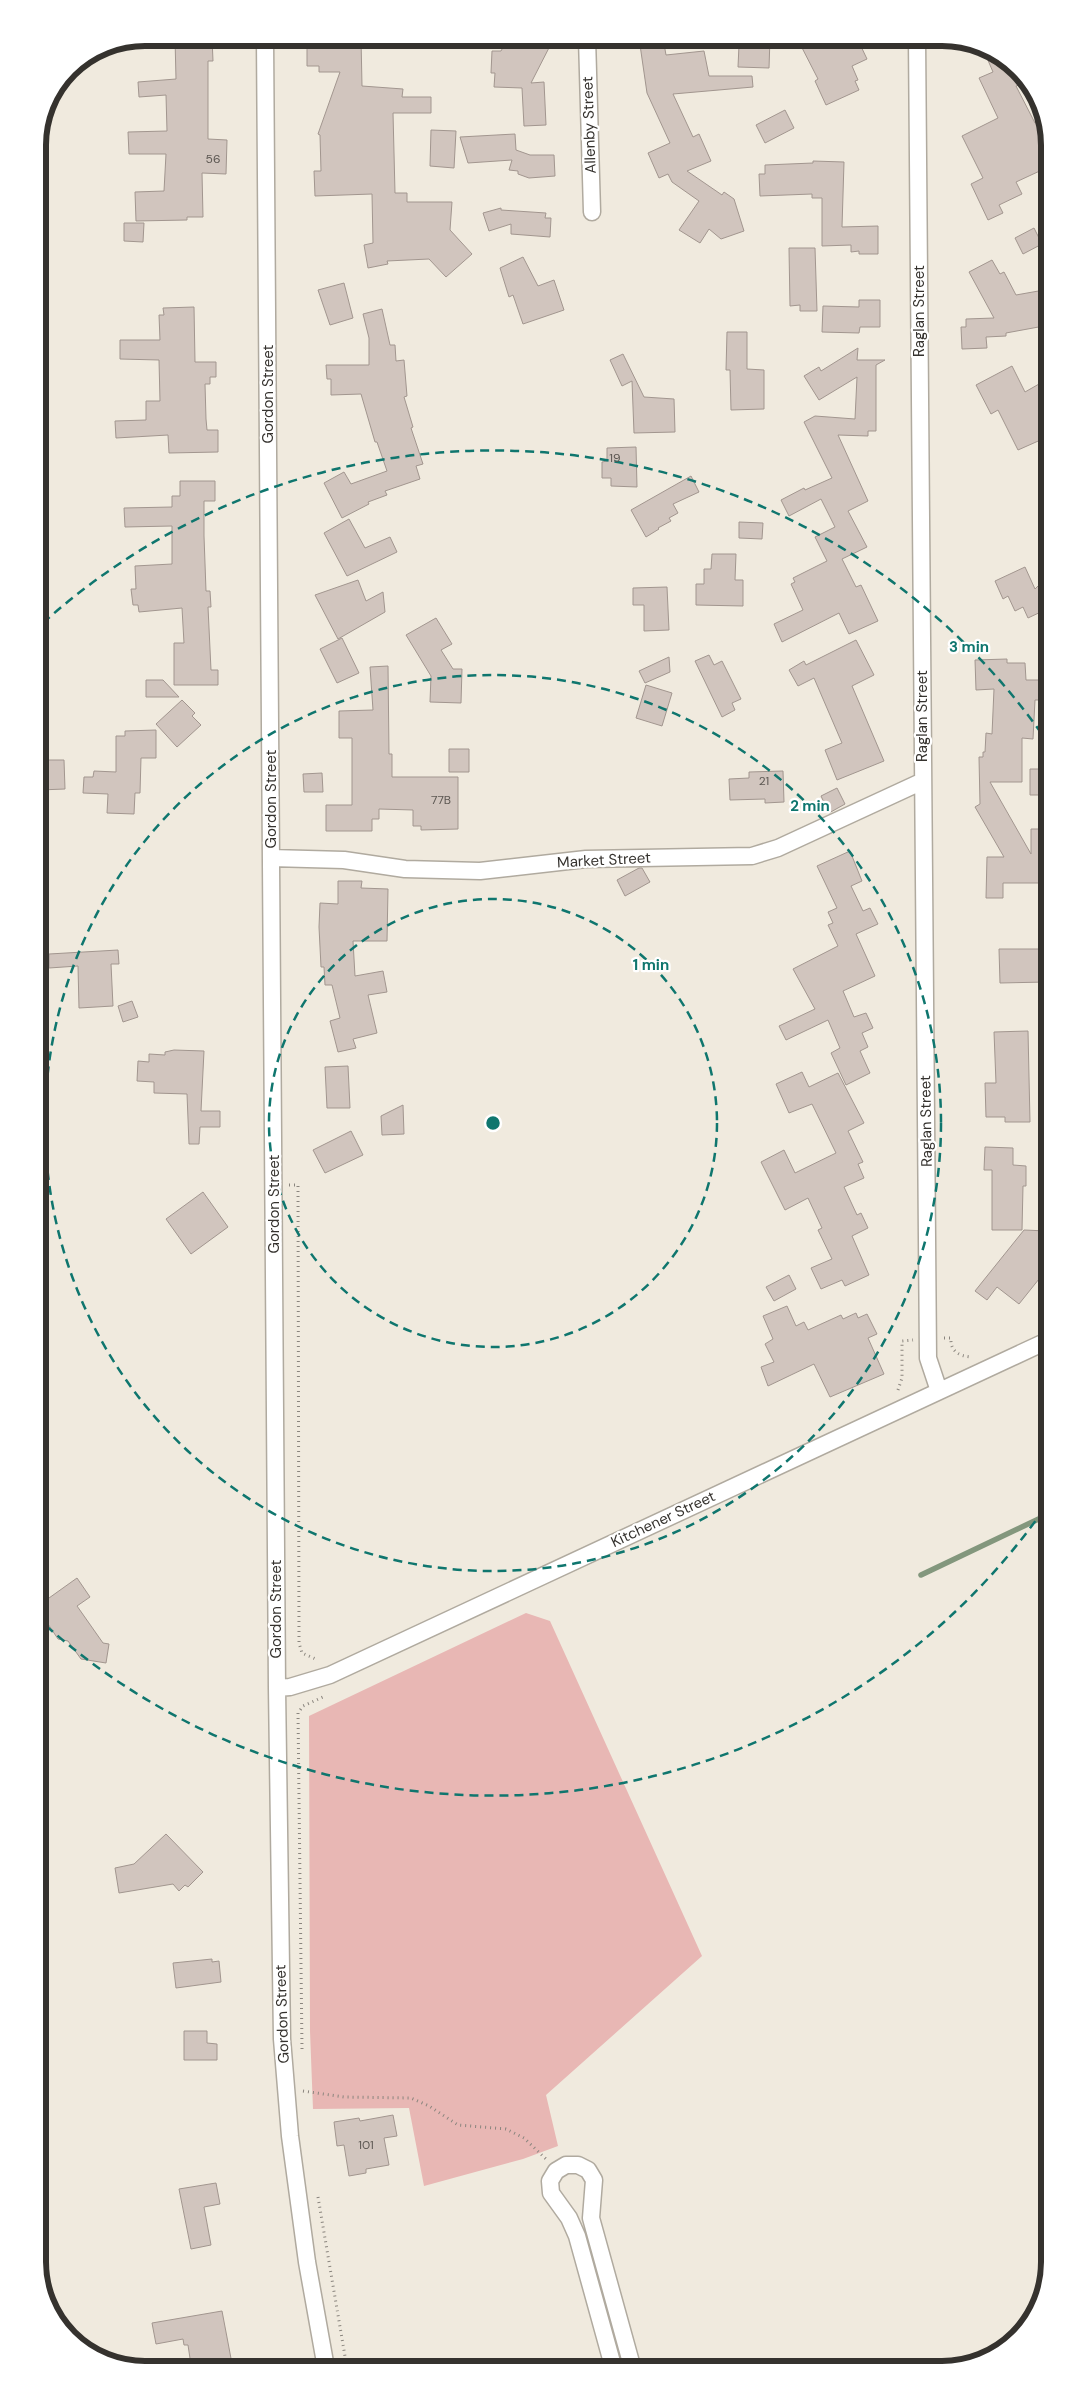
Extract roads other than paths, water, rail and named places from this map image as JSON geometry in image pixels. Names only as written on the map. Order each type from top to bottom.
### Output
[{"type":"street","name":"Gordon Street","points":[[265,46],[276,1688],[282,2040],[291,2146],[307,2262],[325,2361]]},
{"type":"street","name":"Allenby Street","points":[[587,46],[592,212]]},
{"type":"street","name":"Raglan Street","points":[[917,46],[928,1358],[939,1392]]},
{"type":"street","name":"Market Street","points":[[271,858],[344,860],[405,869],[480,871],[586,859],[752,856],[778,848],[923,781]]},
{"type":"street","name":"Kitchener Street","points":[[276,1688],[290,1687],[330,1675],[1041,1344]]},
{"type":"street","points":[[612,2361],[577,2236],[569,2218],[551,2193],[550,2181],[556,2171],[566,2165],[578,2165],[588,2170],[594,2180],[591,2218],[631,2361]]},
{"type":"waterway","points":[[921,1575],[1041,1518]]}]
